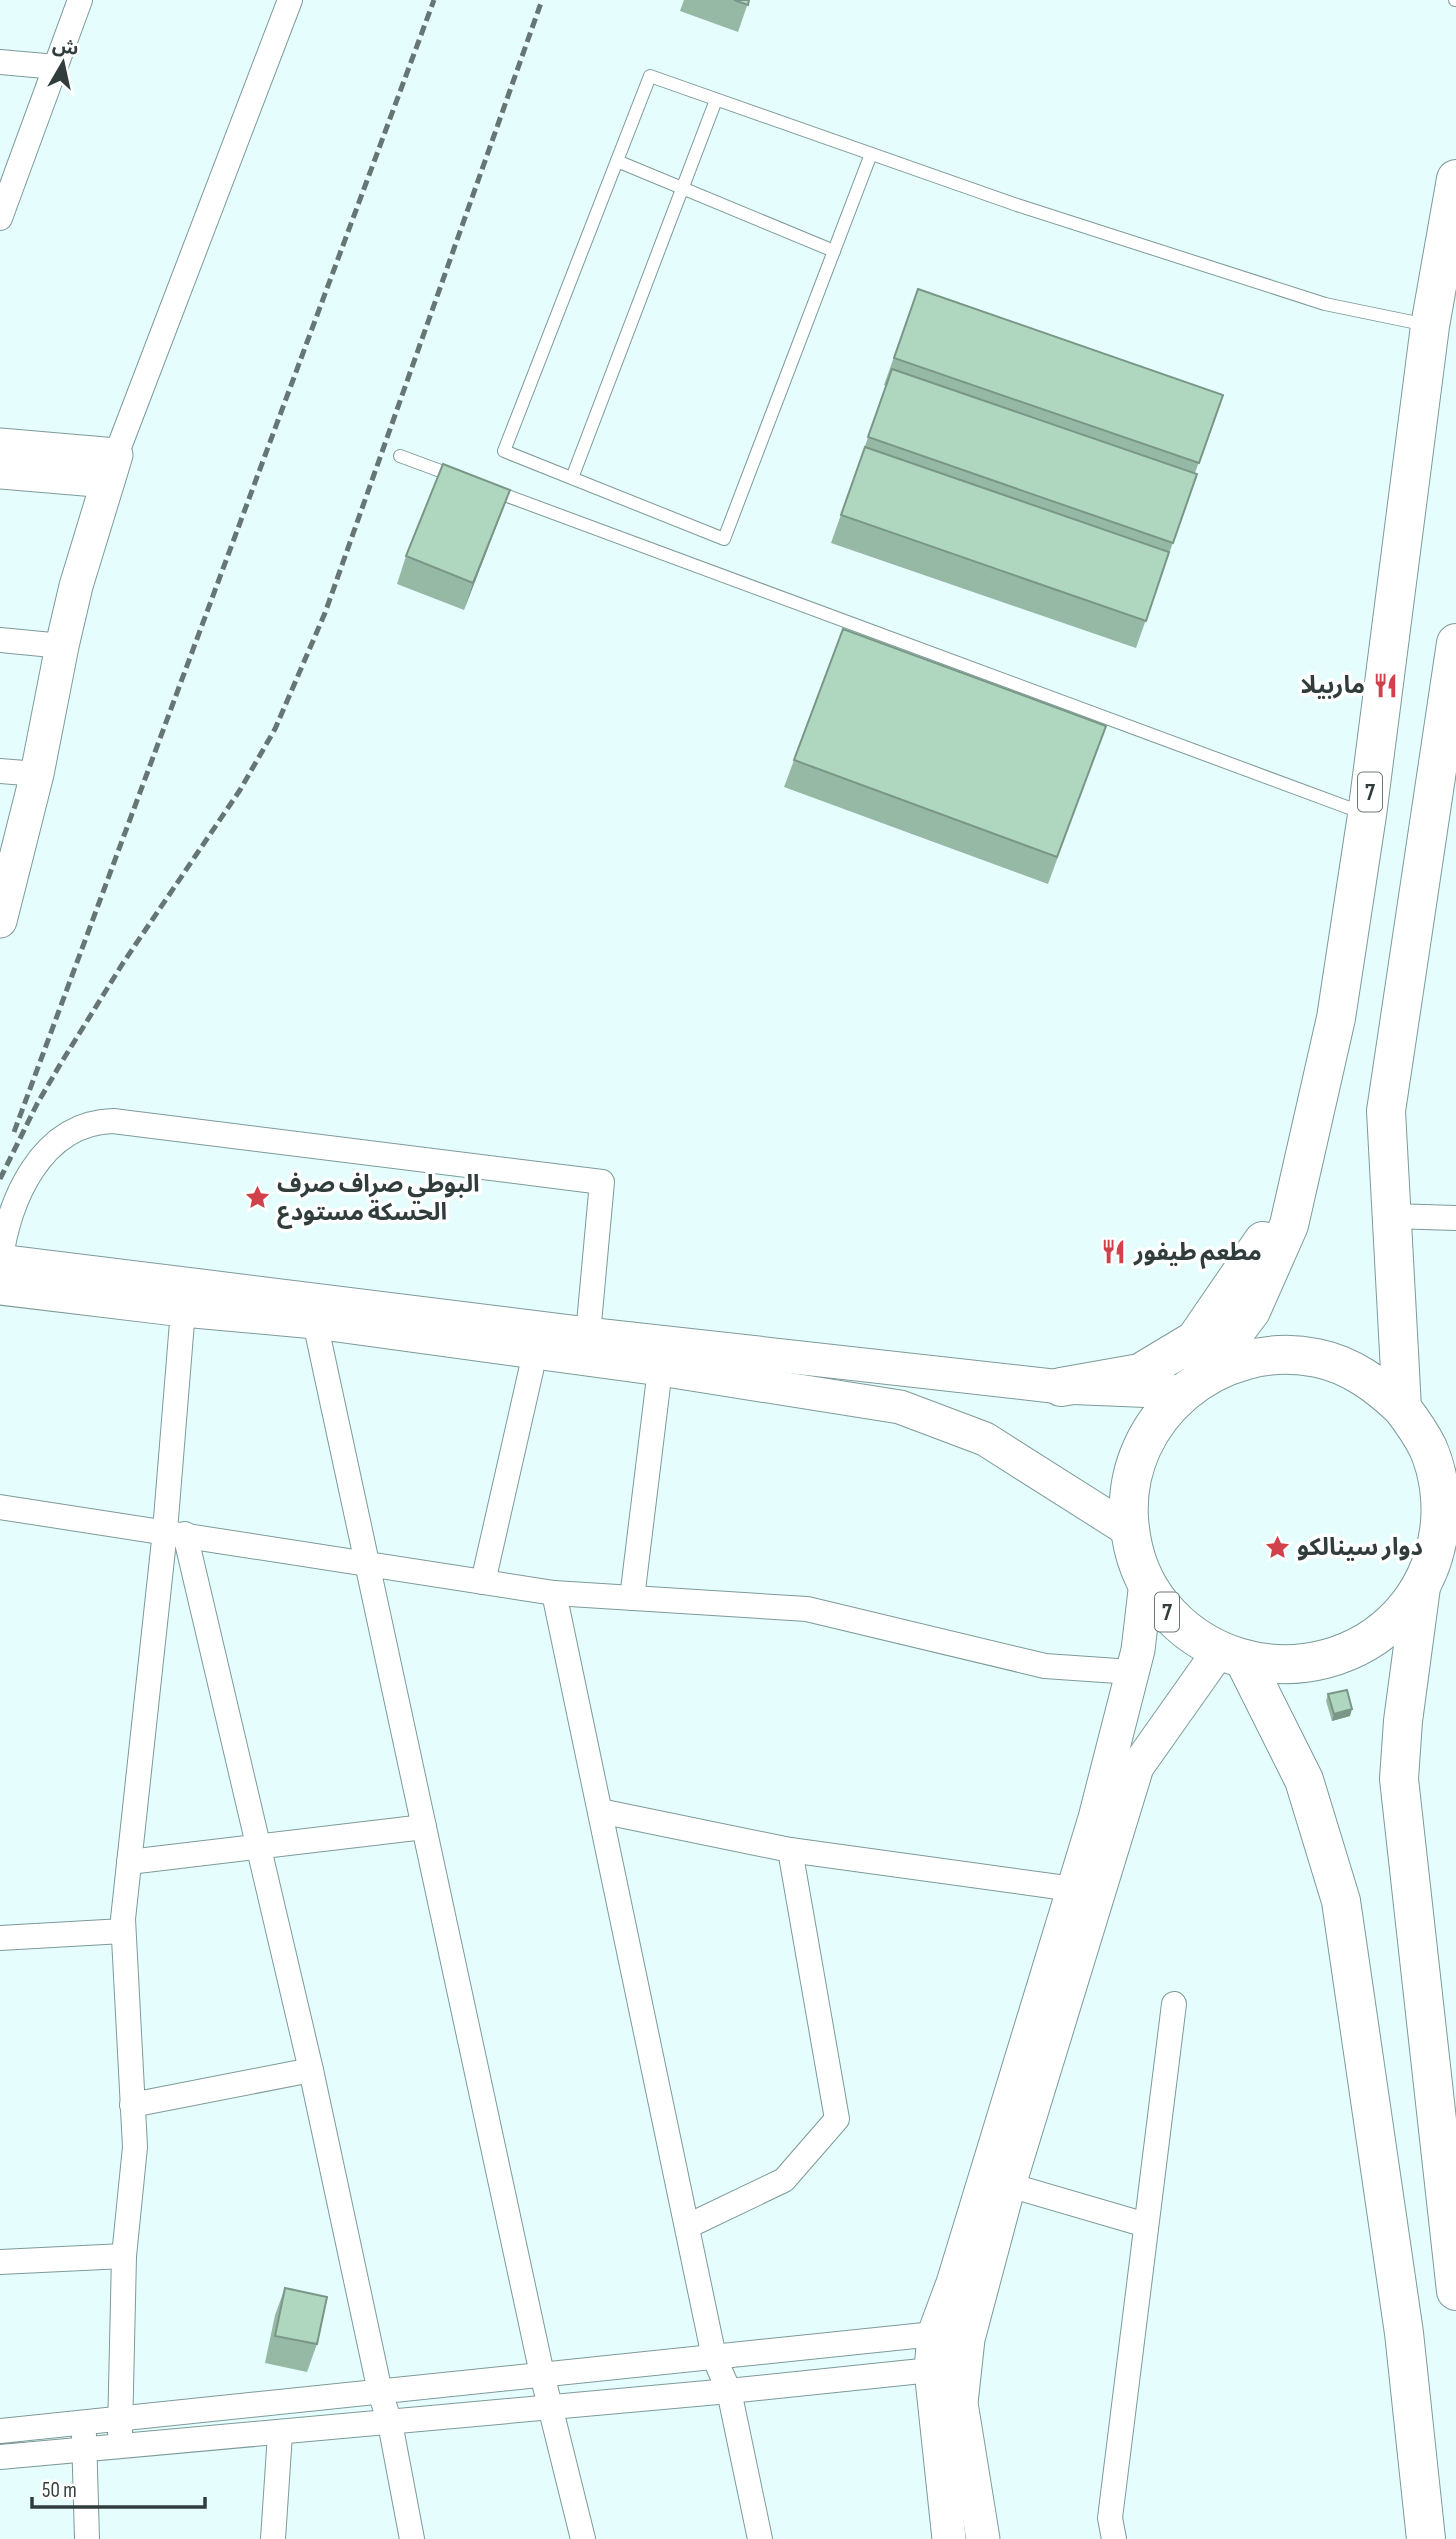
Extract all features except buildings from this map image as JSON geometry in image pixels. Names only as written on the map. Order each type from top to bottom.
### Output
[{"type":"highway","name":"7","points":[[1421,1586],[1404,1611],[1383,1631],[1331,1658],[1302,1665],[1273,1665],[1231,1656],[1197,1639],[1177,1623],[1160,1604],[1146,1582],[1136,1558],[1130,1531],[1130,1492],[1139,1455],[1150,1431],[1251,1311],[1289,1225],[1336,1018],[1367,815],[1430,326],[1456,179]]},
{"type":"highway","name":"7","points":[[1402,1408],[1386,1111],[1456,643]]},
{"type":"highway","points":[[1061,1387],[1140,1373],[1195,1340],[1270,1231],[1336,1018]]},
{"type":"highway","name":"7","points":[[1191,1385],[1222,1367],[1245,1359],[1270,1355],[1319,1358],[1342,1366],[1385,1391],[1402,1408],[1429,1450],[1448,1513],[1421,1586],[1399,1779],[1445,2102],[1456,2291]]},
{"type":"highway","points":[[1231,1656],[1304,1780],[1341,1900],[1404,2333],[1426,2539]]},
{"type":"street","points":[[0,218],[80,0]]},
{"type":"street","points":[[0,921],[37,774],[76,586],[112,468],[290,0]]},
{"type":"street","points":[[0,62],[55,67]]},
{"type":"street","points":[[0,445],[112,468]]},
{"type":"street","points":[[0,472],[112,468]]},
{"type":"street","points":[[0,640],[62,646]]},
{"type":"street","points":[[0,771],[37,774]]},
{"type":"street","points":[[588,1334],[602,1182],[126,1123],[98,1121],[84,1125],[59,1139],[49,1150],[20,1189],[10,1212],[0,1262],[588,1334],[1061,1387],[1191,1385]]},
{"type":"street","points":[[1392,1216],[1456,1218]]},
{"type":"street","points":[[0,1289],[183,1311],[315,1322],[660,1369],[900,1407],[985,1439],[1130,1531]]},
{"type":"street","points":[[121,2447],[119,2419],[124,2256],[135,2147],[123,1931],[129,1862],[175,1532],[183,1311]]},
{"type":"street","points":[[315,1322],[542,2375],[583,2539]]},
{"type":"street","points":[[483,1582],[535,1353]]},
{"type":"street","points":[[632,1598],[660,1369]]},
{"type":"street","points":[[0,1507],[175,1532],[554,1593],[807,1609],[1045,1666],[1132,1672]]},
{"type":"street","points":[[175,1532],[259,1846],[311,2070],[380,2392],[390,2423],[411,2539]]},
{"type":"street","points":[[949,2539],[932,2370],[934,2333],[953,2283],[1095,1818],[1138,1650],[1146,1582]]},
{"type":"street","points":[[554,1593],[714,2357],[729,2391],[760,2539]]},
{"type":"street","points":[[983,2539],[961,2403],[968,2339],[1009,2185],[1137,1767],[1231,1656]]},
{"type":"street","points":[[600,1811],[790,1850],[1073,1889]]},
{"type":"street","points":[[129,1862],[424,1827]]},
{"type":"street","points":[[688,2226],[784,2180],[836,2119],[790,1850]]},
{"type":"street","points":[[0,1938],[123,1931]]},
{"type":"street","points":[[1114,2539],[1110,2518],[1174,2004]]},
{"type":"street","points":[[132,2105],[311,2070]]},
{"type":"street","points":[[1009,2185],[1146,2225]]},
{"type":"street","points":[[0,2262],[124,2256]]},
{"type":"street","points":[[0,2431],[934,2333],[968,2339]]},
{"type":"street","points":[[0,2457],[279,2434],[932,2370],[968,2339]]},
{"type":"street","points":[[83,2423],[88,2539]]},
{"type":"street","points":[[273,2539],[279,2434]]},
{"type":"lane","points":[[872,154],[724,539],[503,451],[650,76],[716,100],[872,154],[1017,205],[1325,304],[1430,326]]},
{"type":"lane","points":[[572,478],[716,100]]},
{"type":"lane","points":[[617,161],[834,251]]},
{"type":"lane","points":[[400,456],[465,481]]},
{"type":"lane","points":[[478,485],[1367,815]]},
{"type":"railway","points":[[14,1132],[434,0]]},
{"type":"railway","points":[[0,1179],[37,1104],[61,1063],[123,963],[240,790],[275,729],[325,613],[542,0]]},
{"type":"place","name":"ماربيلا","points":[[1385,685]]},
{"type":"place","name":"البوطي صراف صرف الحسكة مستودع","points":[[257,1198]]},
{"type":"place","name":"مطعم طيفور","points":[[1114,1252]]},
{"type":"place","name":"دوار سينالكو","points":[[1277,1547]]}]
